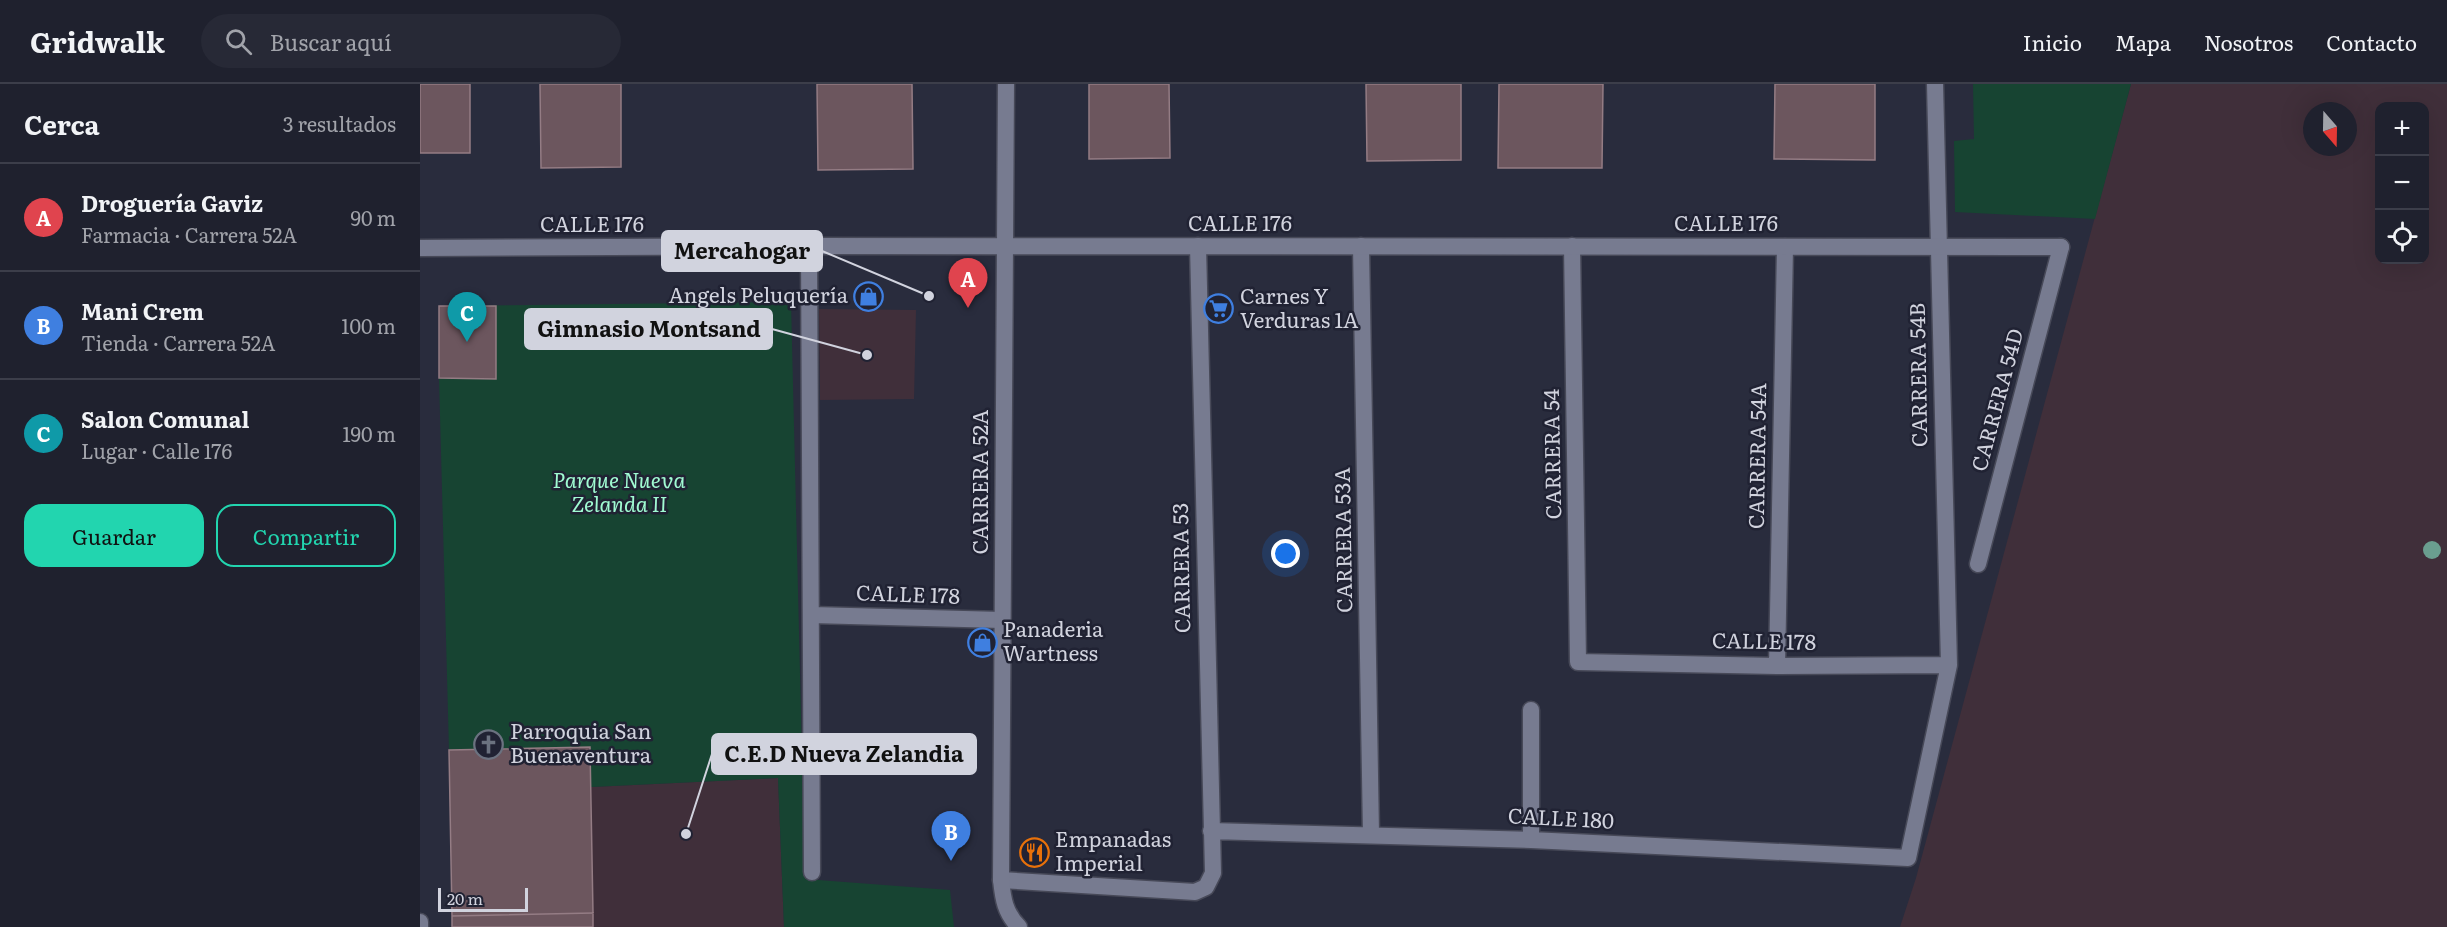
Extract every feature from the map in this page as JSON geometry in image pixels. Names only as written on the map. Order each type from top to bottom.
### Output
[{"type":"street","name":"CARRERA 52A","points":[[1006,84],[1001,880],[1003,901],[1009,917],[1019,927]]},
{"type":"street","name":"CARRERA 54B","points":[[1935,84],[1949,665]]},
{"type":"street","points":[[809,246],[812,872]]},
{"type":"street","name":"CARRERA 53","points":[[1001,880],[1195,892],[1206,887],[1213,873],[1198,246]]},
{"type":"street","name":"CARRERA 53A","points":[[1361,246],[1371,834]]},
{"type":"street","name":"CARRERA 54","points":[[1572,246],[1578,662]]},
{"type":"street","name":"CARRERA 54A","points":[[1777,666],[1785,247]]},
{"type":"street","name":"CALLE 176","points":[[420,248],[2061,247]]},
{"type":"street","name":"CARRERA 54D","points":[[1978,564],[2061,247]]},
{"type":"street","name":"CALLE 178","points":[[812,615],[1002,621]]},
{"type":"street","name":"CALLE 178","points":[[1578,662],[1777,666],[1949,665]]},
{"type":"street","name":"CALLE 180","points":[[1211,831],[1531,840],[1908,858],[1949,665]]},
{"type":"street","points":[[1531,710],[1531,840]]},
{"type":"street","points":[[420,922],[420,927]]},
{"type":"shaded area","points":[[2131,84],[2447,84],[2447,927],[1900,927],[1916,878]]},
{"type":"shaded area","points":[[819,309],[916,310],[914,399],[820,400]]},
{"type":"shaded area","points":[[778,778],[784,927],[593,927],[591,787]]},
{"type":"green space","points":[[1973,84],[2131,84],[2095,219],[1955,212],[1954,141],[1974,139]]},
{"type":"green space","name":"Parque Nueva Zelanda II","points":[[791,302],[805,879],[950,890],[954,927],[784,927],[778,778],[591,787],[590,747],[449,750],[439,306]]},
{"type":"building","points":[[420,84],[470,84],[470,153],[420,153]]},
{"type":"building","points":[[540,84],[621,84],[621,167],[541,168]]},
{"type":"building","points":[[817,84],[912,84],[913,169],[818,170]]},
{"type":"building","points":[[1089,84],[1169,84],[1170,158],[1089,159]]},
{"type":"building","points":[[1366,84],[1461,84],[1461,160],[1367,161]]},
{"type":"building","points":[[1499,84],[1603,84],[1602,168],[1498,168]]},
{"type":"building","points":[[1775,84],[1875,84],[1875,160],[1774,159]]},
{"type":"building","points":[[439,306],[496,306],[496,379],[439,378]]},
{"type":"building","name":"Parroquia San Buenaventura","points":[[590,747],[593,913],[452,916],[449,750]]},
{"type":"building","points":[[593,913],[593,927],[452,927],[452,916]]},
{"type":"place","name":"Angels Peluquería","points":[[869,296]]},
{"type":"place","name":"Mercahogar","points":[[929,296]]},
{"type":"place","name":"Droguería Gaviz","points":[[968,308]]},
{"type":"place","name":"Carnes Y Verduras 1A","points":[[1219,309]]},
{"type":"place","name":"Salon Comunal","points":[[467,342]]},
{"type":"place","name":"Gimnasio Montsand","points":[[867,355]]},
{"type":"place","name":"Panaderia Wartness","points":[[982,642]]},
{"type":"place","name":"Parroquia San Buenaventura","points":[[489,744]]},
{"type":"place","name":"C.E.D Nueva Zelandia","points":[[686,834]]},
{"type":"place","name":"Empanadas Imperial","points":[[1034,852]]},
{"type":"place","name":"Mani Crem","points":[[951,861]]}]
